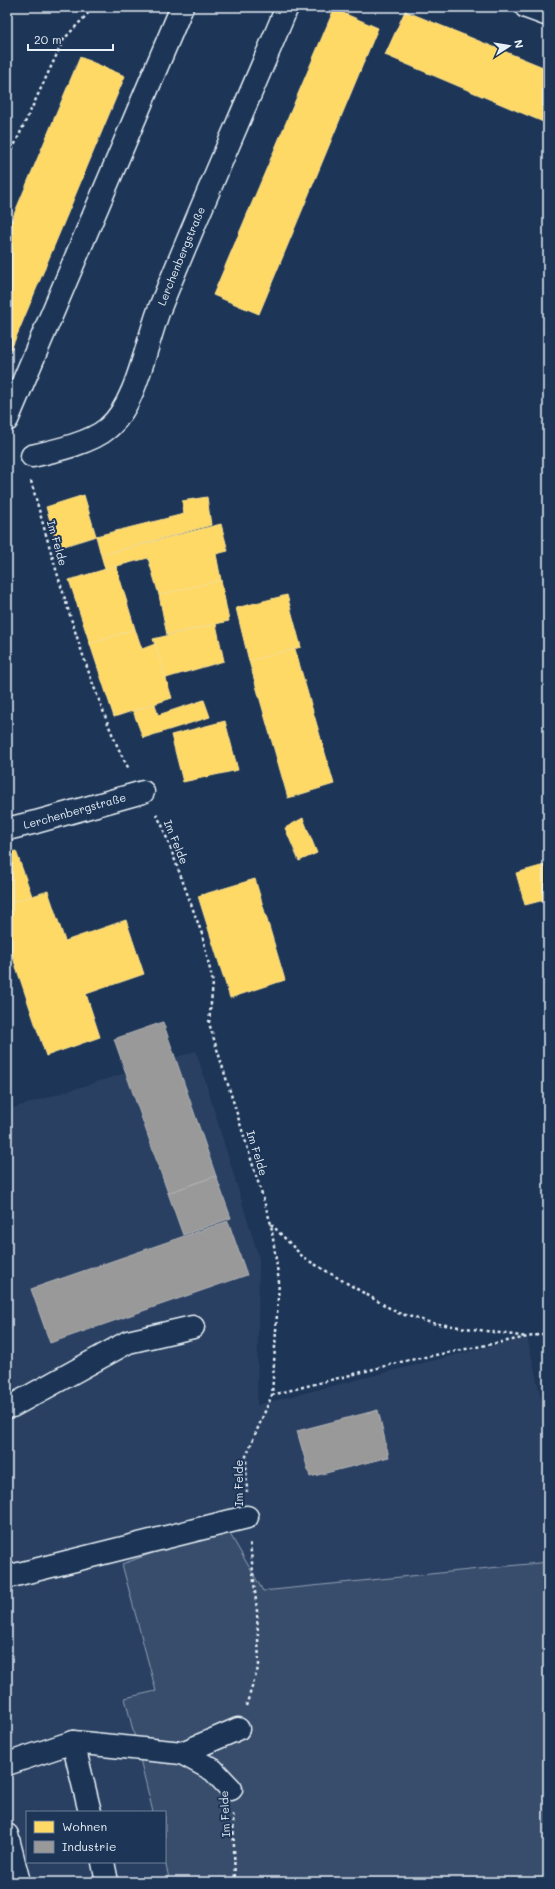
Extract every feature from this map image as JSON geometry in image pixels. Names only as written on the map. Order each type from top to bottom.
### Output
[{"type":"street","points":[[7,420],[182,7]]},
{"type":"street","name":"Lerchenbergstraße","points":[[32,456],[64,449],[87,440],[108,429],[122,412],[141,369],[159,312],[287,7]]},
{"type":"street","points":[[526,7],[548,15]]},
{"type":"street","name":"Lerchenbergstraße","points":[[7,829],[143,792]]},
{"type":"street","points":[[7,1407],[12,1406],[128,1342],[193,1327]]},
{"type":"street","points":[[7,1577],[247,1517]]},
{"type":"street","points":[[182,1753],[238,1729]]},
{"type":"street","points":[[73,1742],[90,1811]]},
{"type":"street","points":[[7,1764],[73,1742],[182,1753],[213,1770],[231,1789]]},
{"type":"street","points":[[7,1835],[19,1882]]},
{"type":"street","points":[[103,1863],[108,1882]]},
{"type":"path","points":[[7,161],[64,39],[94,7]]},
{"type":"path","name":"Im Felde","points":[[32,456],[30,479],[60,585],[83,656],[117,749],[162,825],[202,934],[213,983],[209,1022],[270,1224],[279,1282],[272,1395],[246,1456],[247,1517],[257,1611],[259,1665],[238,1729]]},
{"type":"path","points":[[270,1224],[304,1258],[398,1314],[432,1323],[527,1337]]},
{"type":"path","points":[[272,1395],[406,1361],[548,1333]]},
{"type":"path","name":"Im Felde","points":[[231,1789],[235,1854],[235,1882]]},
{"type":"shaded area","points":[[196,1051],[259,1258],[257,1405],[527,1337],[548,1429],[548,1562],[263,1592],[156,1692],[125,1699],[153,1811],[26,1811],[26,1863],[165,1863],[170,1882],[7,1882],[7,1110]]},
{"type":"shaded area","points":[[226,1527],[263,1591],[548,1562],[548,1882],[170,1882],[165,1863],[166,1811],[153,1811],[125,1698],[156,1691],[122,1564]]},
{"type":"building: Wohnen","points":[[334,9],[378,28],[259,314],[213,295]]},
{"type":"building: Wohnen","points":[[405,11],[548,69],[548,124],[385,55]]},
{"type":"building: Wohnen","points":[[80,57],[125,76],[7,359],[7,231]]},
{"type":"building: Wohnen","points":[[84,495],[96,536],[58,548],[46,507]]},
{"type":"building: Wohnen","points":[[207,497],[211,525],[101,555],[96,536],[184,514],[182,501]]},
{"type":"building: Wohnen","points":[[221,524],[228,551],[216,554],[221,580],[159,595],[148,558],[105,569],[101,555]]},
{"type":"building: Wohnen","points":[[116,566],[135,629],[90,644],[69,580]]},
{"type":"building: Wohnen","points":[[221,580],[229,621],[167,635],[159,595]]},
{"type":"building: Wohnen","points":[[287,595],[301,647],[249,661],[236,608]]},
{"type":"building: Wohnen","points":[[216,624],[224,661],[166,678],[153,639]]},
{"type":"building: Wohnen","points":[[135,629],[142,649],[155,644],[172,698],[114,717],[90,644]]},
{"type":"building: Wohnen","points":[[295,649],[334,784],[288,798],[249,661]]},
{"type":"building: Wohnen","points":[[204,700],[210,717],[143,738],[133,711],[155,704],[158,715]]},
{"type":"building: Wohnen","points":[[225,721],[238,770],[183,782],[171,735]]},
{"type":"building: Wohnen","points":[[303,818],[317,853],[299,861],[285,828]]},
{"type":"building: Wohnen","points":[[16,851],[32,896],[7,904],[7,853]]},
{"type":"building: Wohnen","points":[[548,864],[548,899],[525,905],[516,873]]},
{"type":"building: Wohnen","points":[[255,879],[285,980],[230,998],[198,896]]},
{"type":"building: Wohnen","points":[[48,891],[65,941],[126,920],[144,974],[86,994],[100,1037],[46,1056],[7,940],[7,904]]},
{"type":"building: Industrie","points":[[163,1022],[216,1176],[168,1193],[114,1039]]},
{"type":"building: Industrie","points":[[216,1176],[231,1218],[183,1235],[168,1193]]},
{"type":"building: Industrie","points":[[228,1221],[247,1275],[50,1343],[31,1289]]},
{"type":"building: Industrie","points":[[378,1410],[389,1457],[310,1477],[297,1431]]}]
